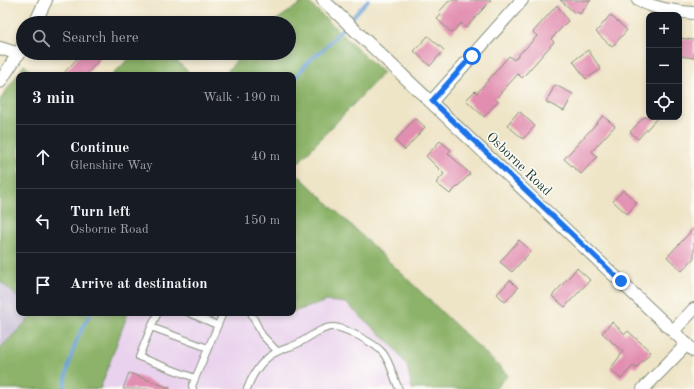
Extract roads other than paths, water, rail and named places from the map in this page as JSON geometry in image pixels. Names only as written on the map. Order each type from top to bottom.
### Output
[{"type":"street","points":[[38,16],[46,0]]},
{"type":"street","name":"Osborne Road","points":[[323,0],[432,101],[690,347]]},
{"type":"street","points":[[432,101],[522,0]]},
{"type":"street","points":[[638,0],[676,12],[694,13]]},
{"type":"street","points":[[0,48],[16,50]]},
{"type":"street","points":[[0,82],[16,58]]},
{"type":"street","points":[[673,331],[694,309]]},
{"type":"street","points":[[643,389],[690,347]]},
{"type":"lane","points":[[156,316],[139,357],[195,378]]},
{"type":"lane","points":[[197,316],[217,325]]},
{"type":"lane","points":[[193,389],[192,386],[195,378],[222,316]]},
{"type":"lane","points":[[252,316],[262,336],[278,351]]},
{"type":"lane","points":[[151,327],[208,348]]},
{"type":"lane","points":[[247,389],[253,374],[262,362],[278,351],[296,344],[324,329],[332,327],[343,329],[371,343],[384,353],[399,389]]},
{"type":"waterway","points":[[296,76],[309,61],[324,49],[368,0]]},
{"type":"waterway","points":[[64,389],[73,350],[89,316]]}]
